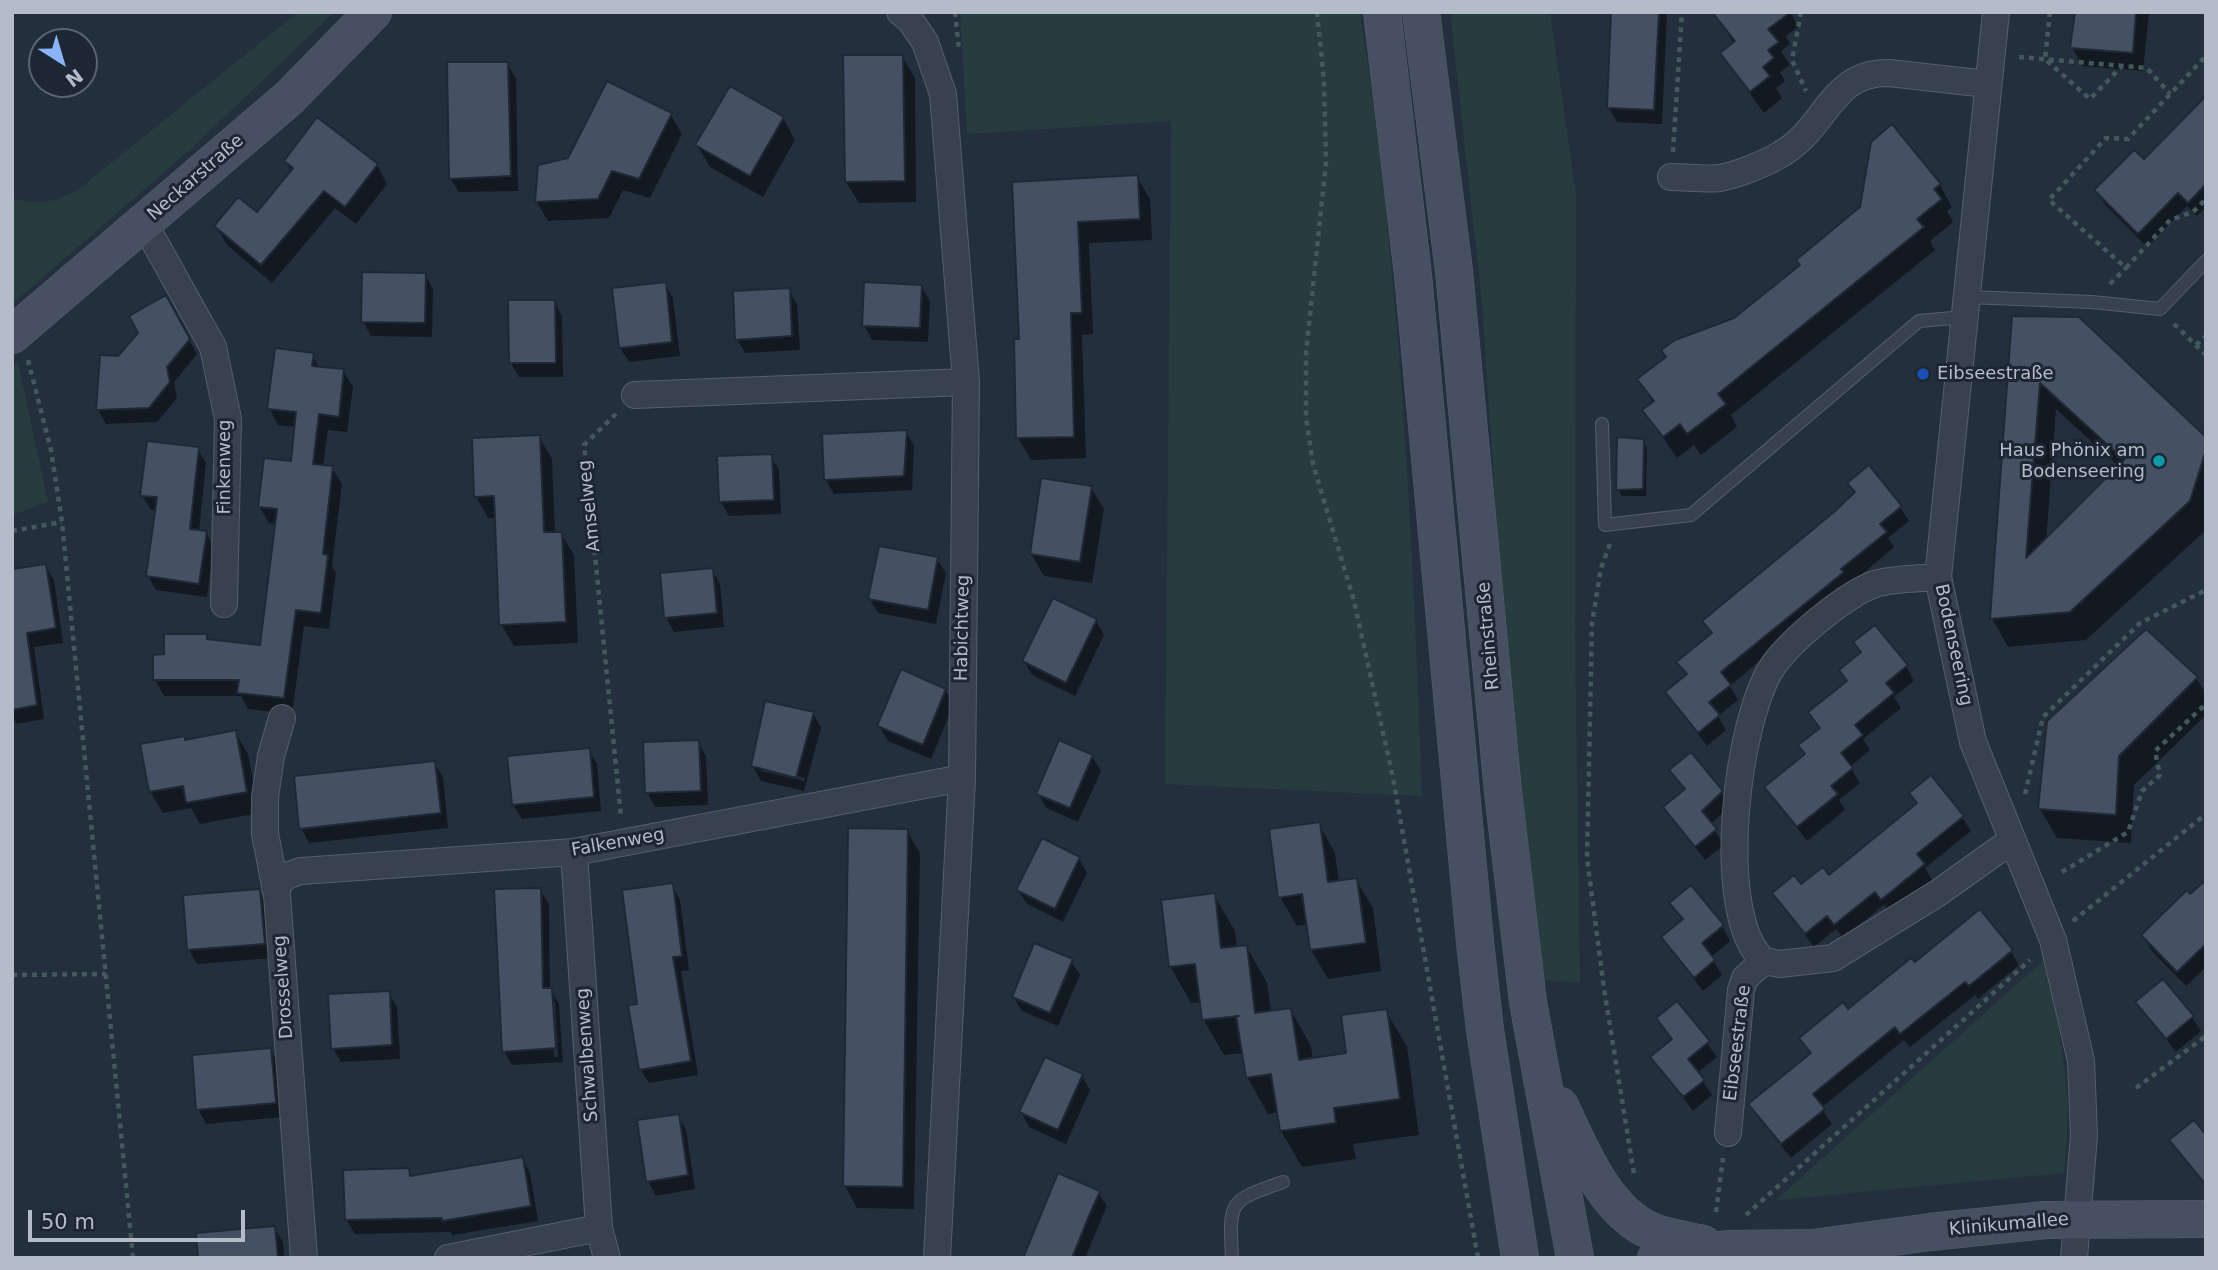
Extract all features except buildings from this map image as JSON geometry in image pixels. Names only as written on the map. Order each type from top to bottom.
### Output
[{"type":"street","name":"Neckarstraße","points":[[15,332],[289,98],[373,12]]},
{"type":"street","name":"Habichtweg","points":[[900,12],[910,20],[925,42],[943,94],[967,382],[962,778],[937,1258]]},
{"type":"street","points":[[1382,12],[1413,275],[1475,942],[1485,1030],[1523,1254]]},
{"type":"street","name":"Rheinstraße","points":[[1421,12],[1454,271],[1503,792],[1528,1002],[1575,1258]]},
{"type":"street","name":"Bodenseering","points":[[1996,12],[1938,578],[1973,742],[2053,940],[2081,1061],[2084,1135],[2074,1258]]},
{"type":"street","points":[[1671,177],[1720,178],[1782,154],[1819,121],[1839,90],[1856,78],[1874,73],[1987,84]]},
{"type":"street","name":"Finkenweg","points":[[144,223],[213,347],[228,419],[224,604]]},
{"type":"street","points":[[635,395],[967,382]]},
{"type":"street","points":[[1938,578],[1892,581],[1863,589],[1791,645],[1765,677],[1750,717],[1738,797],[1733,861],[1735,889],[1749,943],[1764,961],[1780,964],[1832,958],[1938,893],[2011,841]]},
{"type":"street","name":"Drosselweg","points":[[282,718],[271,756],[265,797],[265,834],[275,888],[304,1258]]},
{"type":"street","name":"Falkenweg","points":[[275,888],[286,876],[301,871],[574,852],[962,778]]},
{"type":"street","name":"Schwalbenweg","points":[[574,852],[600,1228],[607,1258]]},
{"type":"street","name":"Eibseestraße","points":[[1728,1133],[1741,990],[1751,970],[1764,961]]},
{"type":"street","name":"Klinikumallee","points":[[1541,1069],[1596,1177],[1621,1209],[1640,1226],[1661,1235],[1728,1249],[1801,1253],[1930,1232],[2078,1220],[2206,1219]]},
{"type":"street","points":[[448,1258],[600,1228]]},
{"type":"street","name":"Klinikumallee","points":[[1656,1258],[1728,1249]]},
{"type":"lane","points":[[1602,424],[1605,525],[1691,515],[1919,321],[1967,307],[2092,302],[2160,309],[2206,261]]},
{"type":"lane","points":[[1232,1258],[1230,1219],[1233,1208],[1244,1196],[1283,1182]]},
{"type":"path","points":[[1317,12],[1324,81],[1326,162],[1306,353],[1306,418],[1313,464],[1354,601],[1393,778],[1478,1258]]},
{"type":"path","points":[[1671,177],[1682,12]]},
{"type":"path","points":[[1801,12],[1792,60],[1819,121]]},
{"type":"path","points":[[2045,59],[2050,12]]},
{"type":"path","points":[[1991,54],[2147,68],[2170,94]]},
{"type":"path","points":[[2204,58],[2127,139],[2106,138],[2049,200],[2126,268],[2170,220],[2193,212],[2206,200]]},
{"type":"path","points":[[2045,59],[2090,99],[2123,66]]},
{"type":"path","points":[[2160,309],[2206,355]]},
{"type":"path","points":[[15,332],[43,413],[62,522],[133,1258]]},
{"type":"path","points":[[2196,345],[2206,336]]},
{"type":"path","name":"Amselweg","points":[[623,842],[584,446],[635,395]]},
{"type":"path","points":[[12,531],[62,522]]},
{"type":"path","points":[[1617,524],[1601,568],[1592,623],[1587,858],[1604,989],[1628,1124],[1635,1184]]},
{"type":"path","points":[[2025,794],[2043,717],[2140,623],[2206,590]]},
{"type":"path","points":[[2063,872],[2128,832],[2142,791],[2160,775],[2155,751],[2206,704]]},
{"type":"path","points":[[1746,1215],[2053,940],[2206,814]]},
{"type":"path","points":[[12,975],[106,974]]},
{"type":"path","points":[[2136,1088],[2206,1036]]},
{"type":"path","points":[[1716,1212],[1728,1133]]},
{"type":"green space","points":[[298,12],[334,12],[192,148],[12,304],[12,198],[30,202],[47,201],[79,189]]},
{"type":"green space","points":[[960,12],[1360,12],[1385,207],[1403,403],[1422,796],[1165,784],[1171,121],[967,134]]},
{"type":"green space","points":[[1450,12],[1550,12],[1576,195],[1575,637],[1580,983],[1544,980],[1511,741],[1482,302]]},
{"type":"green space","points":[[18,362],[48,502],[12,515],[12,367]]},
{"type":"green space","points":[[2043,961],[2061,1041],[2067,1091],[2064,1173],[1776,1200]]},
{"type":"place","name":"Eibseestraße","points":[[1923,374]]},
{"type":"place","name":"Haus Phönix am Bodenseering","points":[[2159,461]]}]
